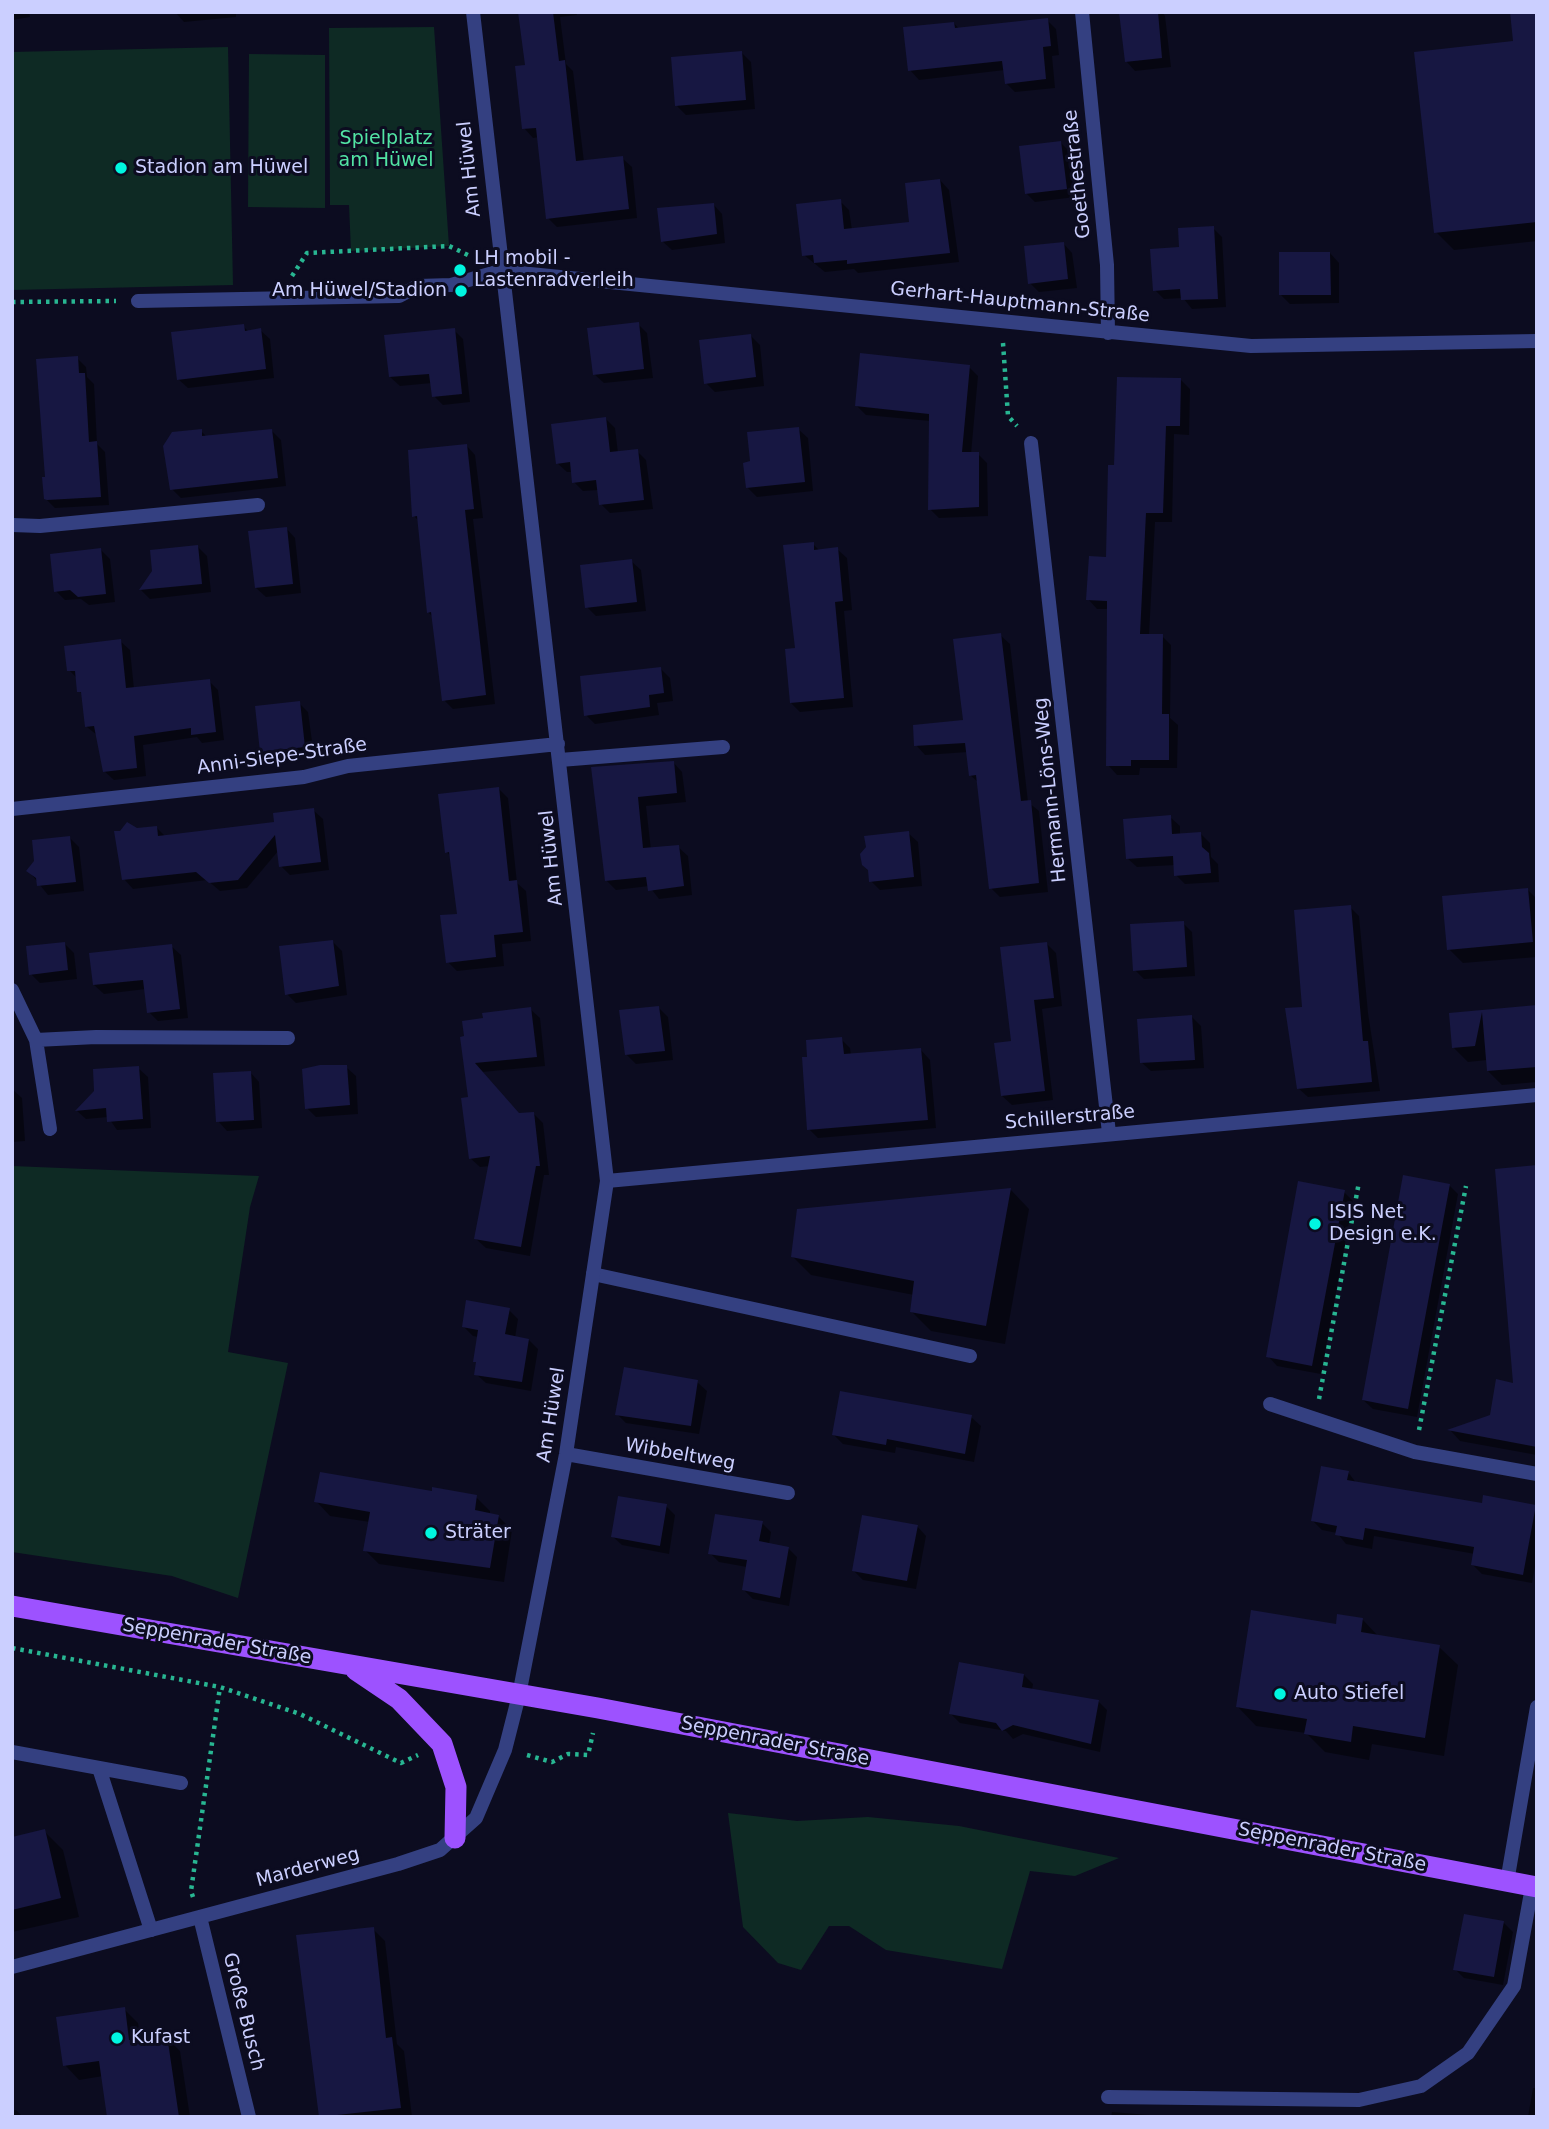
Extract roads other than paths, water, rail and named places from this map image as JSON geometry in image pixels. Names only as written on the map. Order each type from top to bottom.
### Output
[{"type":"main road","name":"Seppenrader Straße","points":[[12,1606],[598,1708],[1534,1887]]},
{"type":"main road","points":[[348,1665],[399,1699],[442,1744],[456,1787],[455,1838]]},
{"type":"street","name":"Am Hüwel","points":[[473,12],[500,271],[560,760],[607,1181],[566,1454],[519,1695]]},
{"type":"street","name":"Goethestraße","points":[[1082,12],[1107,265],[1108,333]]},
{"type":"street","points":[[138,301],[399,296],[418,286],[451,285],[500,271]]},
{"type":"street","name":"Gerhart-Hauptmann-Straße","points":[[500,271],[1251,346],[1537,341]]},
{"type":"street","name":"Hermann-Löns-Weg","points":[[1031,443],[1109,1133]]},
{"type":"street","points":[[12,525],[40,526],[258,505]]},
{"type":"street","name":"Anni-Siepe-Straße","points":[[12,809],[304,777],[348,766],[558,744]]},
{"type":"street","points":[[560,760],[723,747]]},
{"type":"street","points":[[12,990],[36,1040],[50,1129]]},
{"type":"street","points":[[36,1040],[96,1037],[288,1038]]},
{"type":"street","name":"Schillerstraße","points":[[607,1181],[1537,1095]]},
{"type":"street","points":[[593,1274],[970,1356]]},
{"type":"street","points":[[1270,1404],[1415,1452],[1537,1474]]},
{"type":"street","name":"Wibbeltweg","points":[[566,1454],[788,1493]]},
{"type":"street","name":"Marderweg","points":[[12,1967],[398,1864],[440,1850],[476,1818],[505,1750],[519,1695]]},
{"type":"street","points":[[1507,1882],[1537,1707]]},
{"type":"street","points":[[12,1752],[181,1783]]},
{"type":"street","points":[[99,1768],[151,1930]]},
{"type":"street","points":[[1108,2097],[1359,2100],[1421,2086],[1468,2053],[1514,1986],[1534,1887]]},
{"type":"street","name":"Große Busch","points":[[200,1917],[249,2117]]},
{"type":"place","name":"Stadion am Hüwel","points":[[121,168]]},
{"type":"place","name":"LH mobil - Lastenradverleih","points":[[460,270]]},
{"type":"place","name":"Am Hüwel/Stadion","points":[[461,291]]},
{"type":"place","name":"ISIS Net Design e.K.","points":[[1315,1224]]},
{"type":"place","name":"Sträter","points":[[431,1533]]},
{"type":"place","name":"Auto Stiefel","points":[[1280,1694]]},
{"type":"place","name":"Kufast","points":[[117,2038]]},
{"type":"park label","name":"Spielplatz am Hüwel","points":[[386,150]]}]
